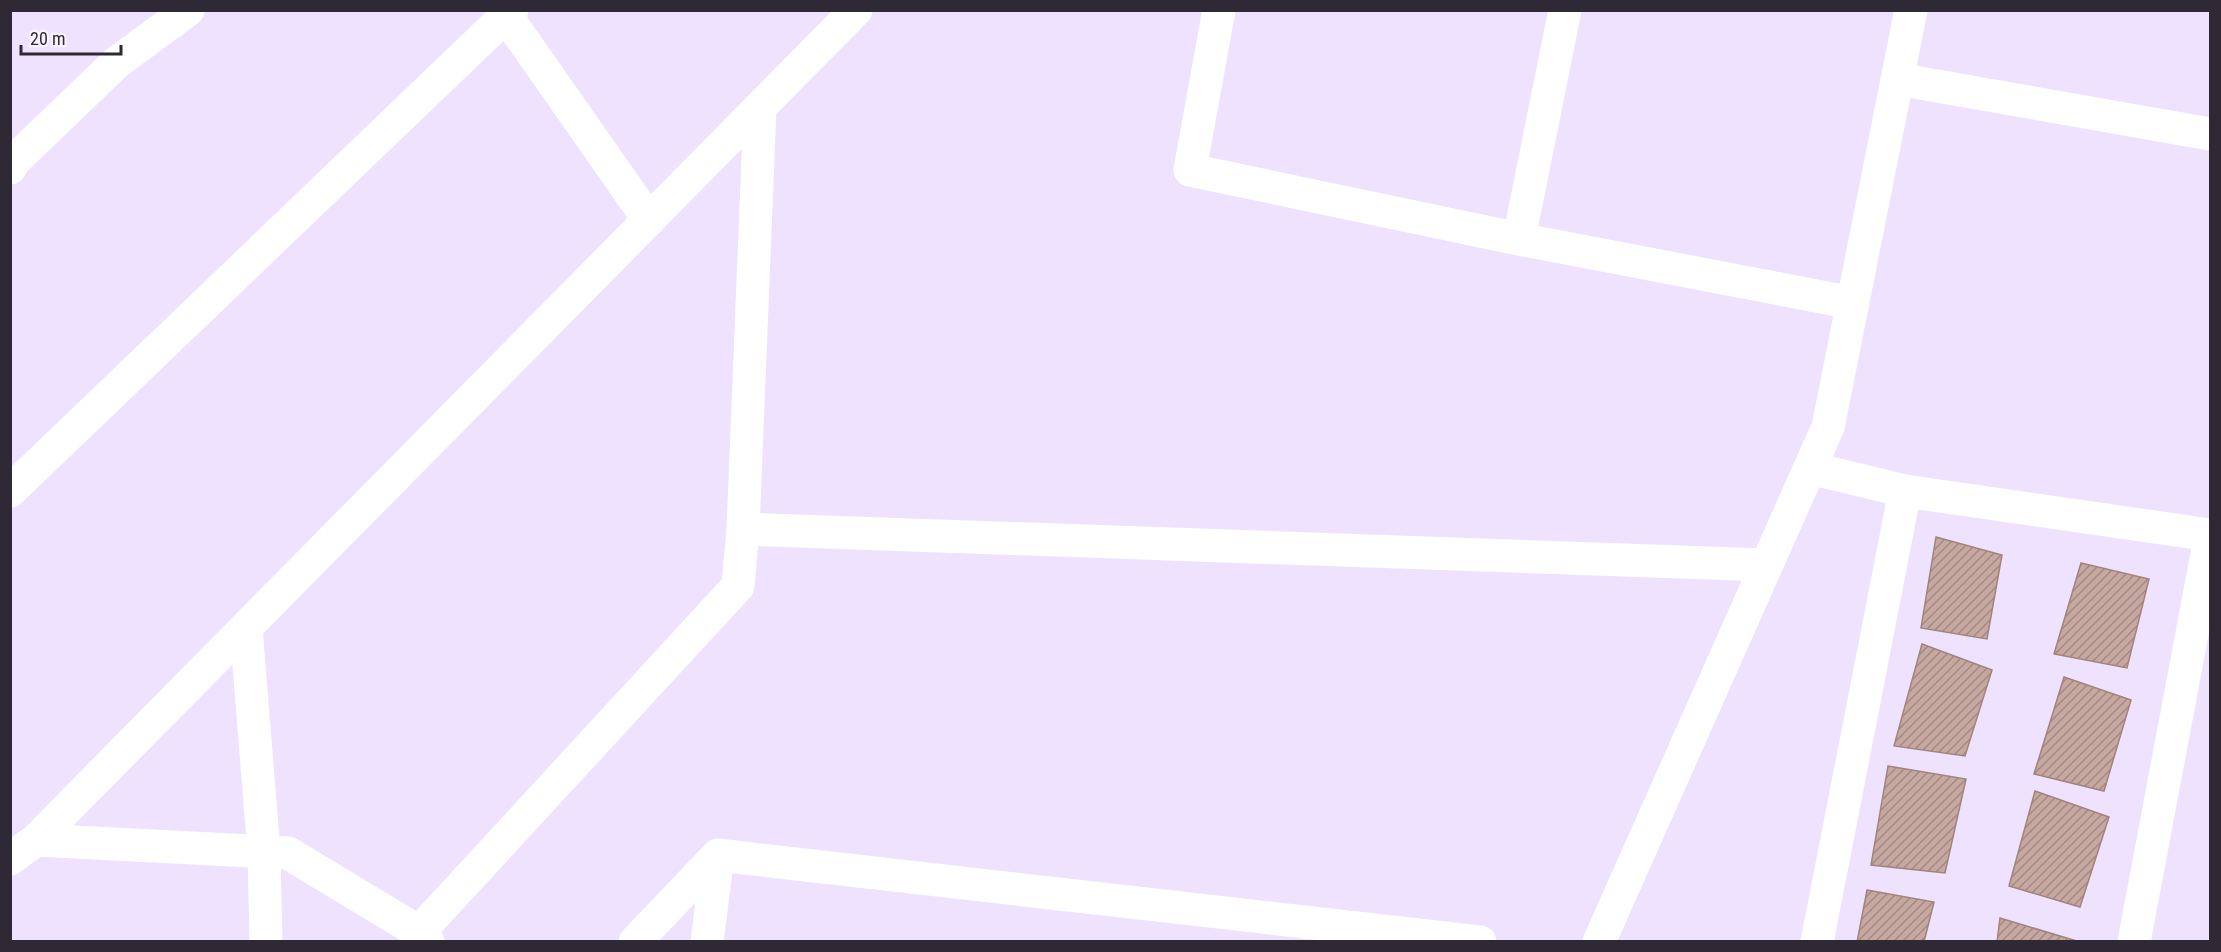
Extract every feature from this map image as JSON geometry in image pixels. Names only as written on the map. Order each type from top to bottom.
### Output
[{"type":"street","points":[[10,168],[14,161],[116,63],[151,23],[188,10]]},
{"type":"street","points":[[23,850],[246,628],[856,10]]},
{"type":"street","points":[[1219,10],[1190,170],[1519,239],[1853,303]]},
{"type":"street","points":[[1519,239],[1565,10]]},
{"type":"street","points":[[1599,942],[1828,427],[1911,10]]},
{"type":"street","points":[[10,491],[506,12],[649,220]]},
{"type":"street","points":[[1897,79],[2211,134]]},
{"type":"street","points":[[23,850],[288,853],[423,937],[738,586],[743,529],[760,108]]},
{"type":"street","points":[[1810,468],[1905,490],[2211,536],[2134,942]]},
{"type":"street","points":[[1817,942],[1905,490]]},
{"type":"street","points":[[743,529],[1766,565]]},
{"type":"street","points":[[246,628],[264,852],[266,942]]},
{"type":"street","points":[[635,942],[718,855]]},
{"type":"street","points":[[707,942],[718,855]]},
{"type":"street","points":[[718,855],[1480,942]]},
{"type":"building","points":[[1936,537],[2002,555],[1987,639],[1921,628]]},
{"type":"building","points":[[2081,563],[2149,579],[2127,668],[2054,654]]},
{"type":"building","points":[[1922,644],[1992,670],[1965,756],[1894,746]]},
{"type":"building","points":[[2064,677],[2131,700],[2104,791],[2034,774]]},
{"type":"building","points":[[1888,766],[1966,779],[1945,873],[1871,865]]},
{"type":"building","points":[[2035,791],[2109,817],[2080,907],[2009,886]]},
{"type":"building","points":[[1867,890],[1934,902],[1924,942],[1857,942]]},
{"type":"building","points":[[2000,918],[2080,942],[1997,942]]}]
